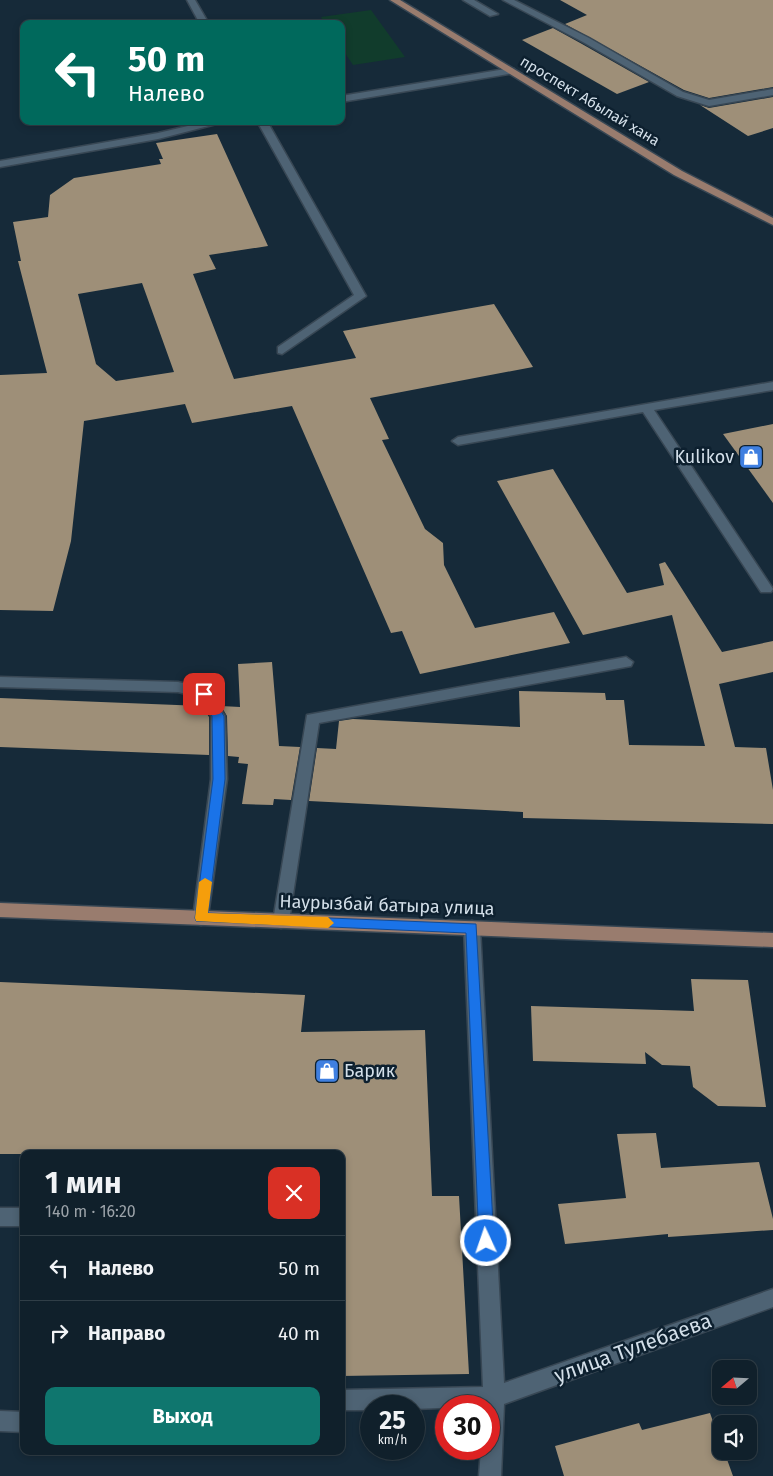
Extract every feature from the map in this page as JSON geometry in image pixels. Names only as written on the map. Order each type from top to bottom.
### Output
[{"type":"main road","name":"проспект Абылай хана","points":[[394,0],[678,173],[773,222]]},
{"type":"main road","name":"Наурызбай батыра улица","points":[[0,910],[773,940]]},
{"type":"street","points":[[191,0],[203,20]]},
{"type":"street","points":[[467,0],[493,14]]},
{"type":"street","points":[[507,0],[586,40],[680,94],[709,103],[773,92]]},
{"type":"street","points":[[345,98],[511,71]]},
{"type":"street","points":[[0,164],[158,136],[206,125]]},
{"type":"street","points":[[264,125],[360,296],[282,350]]},
{"type":"street","points":[[458,441],[773,386]]},
{"type":"street","points":[[647,409],[766,589]]},
{"type":"street","points":[[281,921],[312,719],[626,662]]},
{"type":"street","points":[[0,682],[178,687],[204,694],[218,716],[219,779],[201,918]]},
{"type":"street","points":[[472,928],[494,1395]]},
{"type":"street","points":[[0,1217],[20,1217]]},
{"type":"street","name":"улица Тулебаева","points":[[500,1395],[773,1298]]},
{"type":"street","name":"улица Тулебаева","points":[[345,1400],[435,1398]]},
{"type":"street","points":[[0,1421],[20,1422]]},
{"type":"street","points":[[490,1476],[491,1460]]},
{"type":"green space","points":[[371,10],[405,57],[353,65],[345,53],[345,20],[323,20],[321,17]]},
{"type":"building","points":[[560,0],[773,0],[773,87],[709,98],[684,90],[565,24],[587,15]]},
{"type":"building","points":[[553,28],[649,82],[617,94],[522,40]]},
{"type":"building","points":[[773,97],[773,128],[748,136],[700,105],[709,108]]},
{"type":"building","points":[[217,134],[268,246],[209,255],[216,269],[193,274],[234,379],[356,358],[343,331],[494,304],[533,367],[370,398],[389,439],[382,440],[425,529],[443,543],[444,565],[475,628],[554,612],[570,643],[420,674],[402,631],[391,633],[292,406],[192,423],[185,404],[84,421],[71,541],[53,611],[0,610],[0,375],[47,373],[18,261],[21,261],[13,222],[48,217],[50,195],[74,178],[161,164],[159,159],[163,159],[156,143]],"holes":[[[142,283],[174,372],[116,381],[96,364],[78,294]]]},
{"type":"building","points":[[773,424],[773,503],[723,434]]},
{"type":"building","points":[[553,469],[627,593],[664,585],[659,564],[665,562],[722,652],[773,641],[773,672],[719,684],[735,747],[766,748],[773,790],[773,824],[523,818],[523,812],[309,801],[317,748],[336,749],[339,721],[353,719],[520,727],[519,691],[605,693],[606,700],[624,700],[629,745],[705,746],[672,615],[583,635],[497,481]]},
{"type":"building","points":[[272,662],[279,746],[300,747],[291,800],[274,799],[273,805],[242,804],[248,764],[238,763],[239,757],[228,756],[227,716],[221,706],[240,707],[238,664]]},
{"type":"building","points":[[0,698],[202,706],[209,717],[209,755],[0,747]]},
{"type":"building","points":[[691,979],[748,980],[766,1107],[718,1106],[693,1087],[690,1066],[662,1065],[645,1052],[646,1064],[533,1061],[531,1006],[694,1011]]},
{"type":"building","points":[[0,982],[305,995],[301,1032],[425,1030],[432,1196],[459,1196],[469,1374],[345,1376],[345,1150],[20,1150],[20,1154],[0,1154]]},
{"type":"building","points":[[656,1133],[661,1168],[759,1162],[773,1219],[773,1230],[668,1237],[668,1234],[565,1244],[558,1204],[626,1198],[617,1134]]},
{"type":"building","points":[[710,1413],[712,1419],[712,1460],[727,1460],[733,1476],[564,1476],[555,1446],[639,1423],[642,1430]]},
{"type":"slow traffic","points":[[205,882],[201,918],[328,923]]},
{"type":"place","name":"Kulikov","points":[[751,457]]},
{"type":"place","name":"Барик","points":[[327,1071]]},
{"type":"route","points":[[204,694],[218,716],[219,779],[201,918],[472,928],[486,1241]]}]
